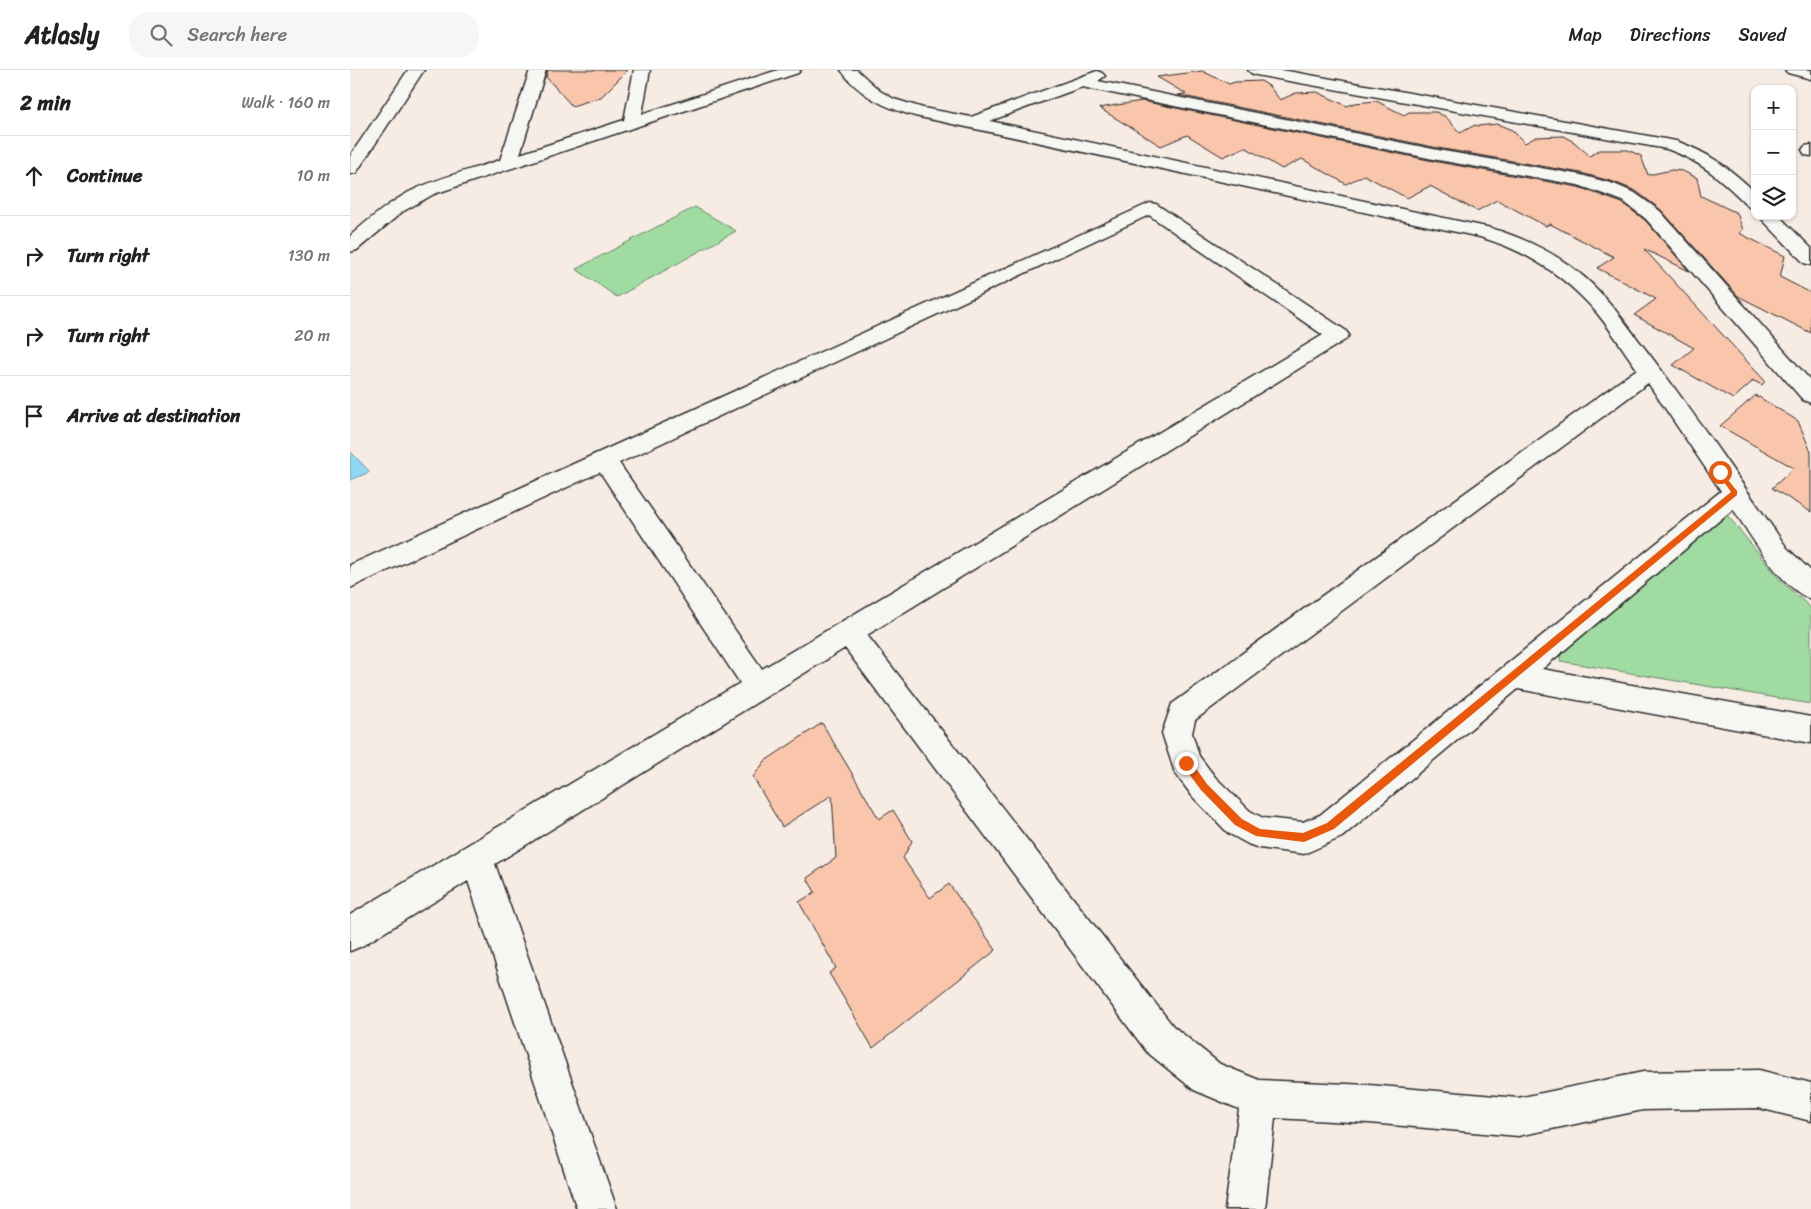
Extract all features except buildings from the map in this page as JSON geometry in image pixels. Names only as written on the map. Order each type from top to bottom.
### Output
[{"type":"street","points":[[350,169],[416,70]]},
{"type":"street","points":[[508,164],[538,70]]},
{"type":"street","points":[[632,123],[642,70]]},
{"type":"street","points":[[350,246],[389,211],[407,199],[428,190],[632,123],[727,85],[793,70]]},
{"type":"street","points":[[849,70],[863,86],[876,96],[914,112],[972,122],[1425,218],[1512,241],[1547,259],[1572,277],[1595,298],[1650,370],[1778,555],[1811,588]]},
{"type":"street","points":[[972,122],[1114,70]]},
{"type":"street","points":[[1256,70],[1670,145],[1688,150],[1714,162],[1751,199]]},
{"type":"street","points":[[1793,70],[1811,74]]},
{"type":"street","points":[[1080,82],[1438,154],[1581,180],[1608,188],[1629,197],[1653,215],[1811,395]]},
{"type":"street","points":[[350,577],[1150,208],[1338,334],[350,934]]},
{"type":"street","points":[[1772,220],[1811,259]]},
{"type":"street","points":[[1650,370],[1182,714],[1177,733],[1186,763],[1204,787],[1239,822],[1259,833],[1304,838],[1331,826],[1735,493]]},
{"type":"street","points":[[604,460],[758,686]]},
{"type":"street","points":[[849,632],[1160,1039],[1207,1077],[1260,1099],[1369,1104],[1518,1117],[1643,1091],[1759,1089],[1811,1102]]},
{"type":"street","points":[[1513,676],[1811,730]]},
{"type":"street","points":[[476,857],[598,1209]]},
{"type":"street","points":[[1245,1209],[1260,1099]]},
{"type":"green space","points":[[695,207],[736,231],[617,297],[576,269]]},
{"type":"green space","points":[[1719,505],[1782,582],[1811,608],[1811,704],[1560,661],[1561,651]]},
{"type":"water","points":[[350,451],[370,472],[350,480]]},
{"type":"route","points":[[1186,763],[1204,787],[1239,822],[1259,833],[1304,838],[1331,826],[1735,493],[1720,472]]}]
